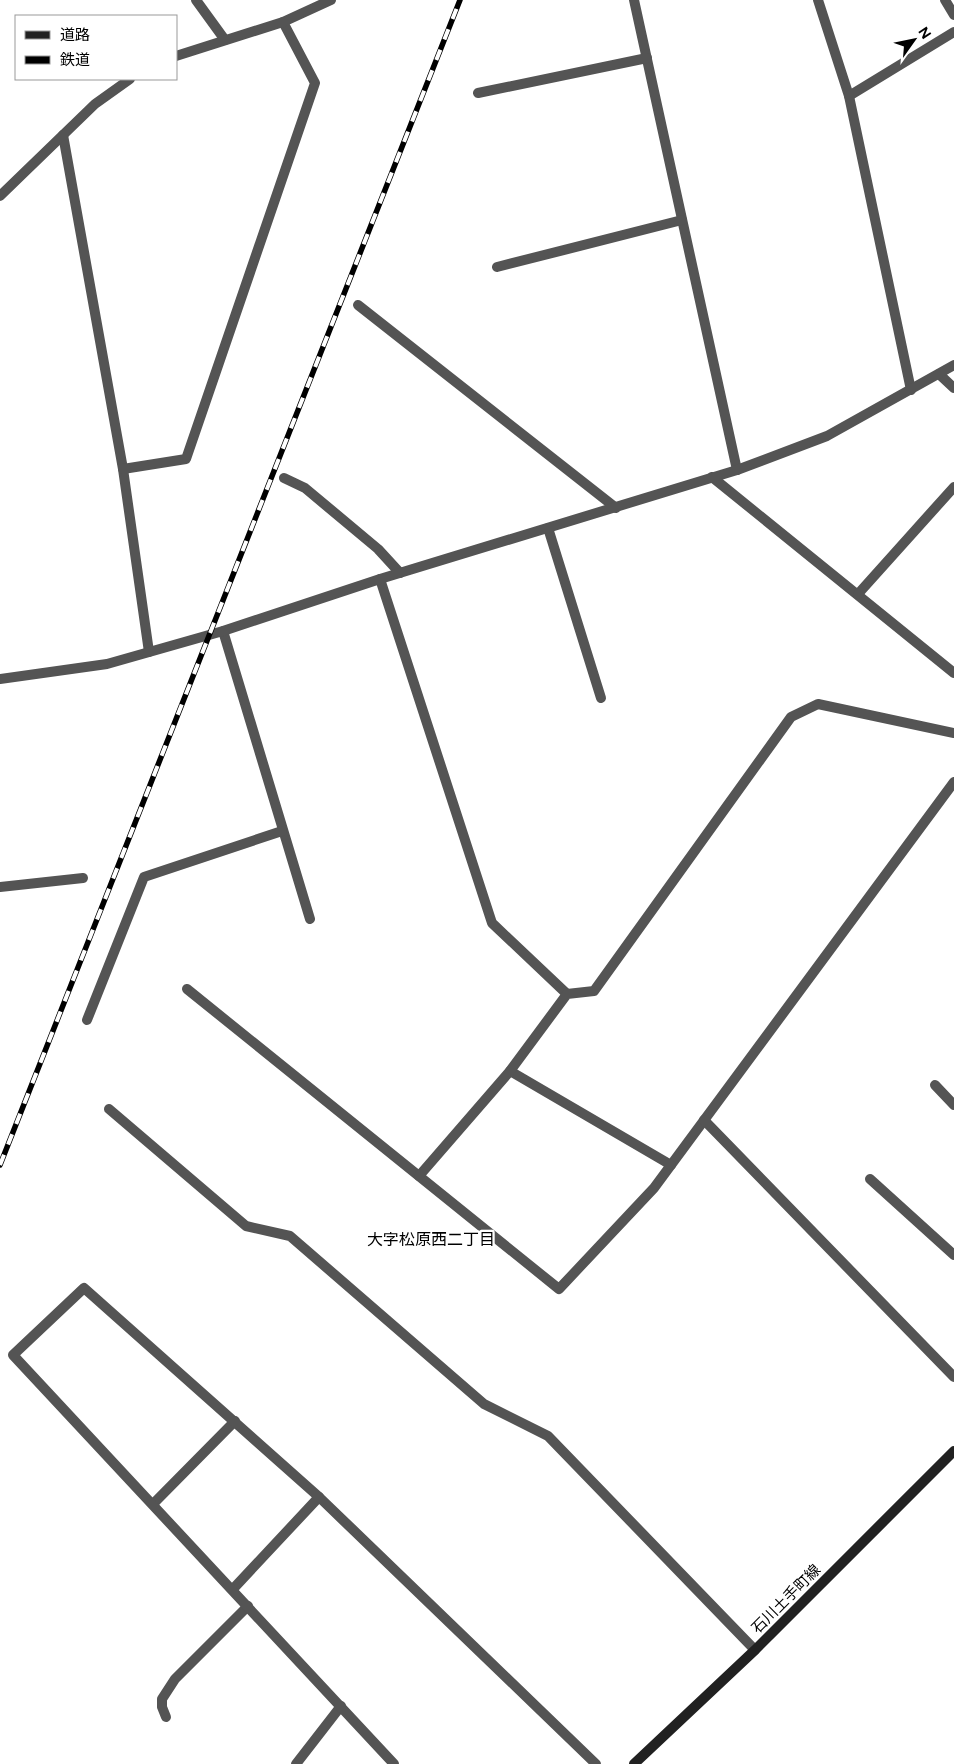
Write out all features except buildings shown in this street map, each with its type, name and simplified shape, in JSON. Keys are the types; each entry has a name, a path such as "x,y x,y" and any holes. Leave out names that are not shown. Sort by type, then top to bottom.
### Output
{"main road":[{"name":"石川土手町線","path":"634,1764 755,1650 954,1451"}],"street":[{"path":"196,0 225,40"},
{"path":"178,55 283,22 331,0"},
{"path":"634,0 737,470"},
{"path":"818,0 849,96 911,390"},
{"path":"945,0 954,15"},
{"path":"123,469 186,459 315,83 283,22"},
{"path":"849,96 954,32"},
{"path":"478,93 647,58"},
{"path":"0,196 95,104 129,80"},
{"path":"63,135 123,469 149,652"},
{"path":"497,267 682,220"},
{"path":"358,305 616,508"},
{"path":"0,679 107,664 223,631 380,579 737,470 827,436 954,365"},
{"path":"939,374 954,388"},
{"path":"712,477 954,673"},
{"path":"284,478 305,488 378,549 400,573"},
{"path":"858,594 954,486"},
{"path":"548,528 601,698"},
{"path":"380,579 492,922 567,994"},
{"path":"223,631 310,919"},
{"path":"419,1176 510,1071 567,994 594,991 791,717 818,704 954,733"},
{"path":"187,989 559,1289 654,1188 954,782"},
{"path":"87,1020 144,877 282,831"},
{"path":"0,887 83,878"},
{"path":"510,1071 671,1165"},
{"path":"935,1085 954,1105"},
{"path":"109,1109 246,1226 290,1236 484,1404 548,1436 755,1650"},
{"path":"704,1120 954,1377"},
{"path":"870,1179 954,1255"},
{"path":"394,1764 13,1355 84,1288 319,1497 596,1764"},
{"path":"153,1504 235,1421"},
{"path":"233,1589 319,1497"},
{"path":"166,1717 162,1707 162,1699 176,1679 248,1606"},
{"path":"296,1764 340,1706"}],"railway":[{"path":"0,1165 460,0"}],"district":[{"name":"大字松原西二丁目","path":"431,1239"}]}
